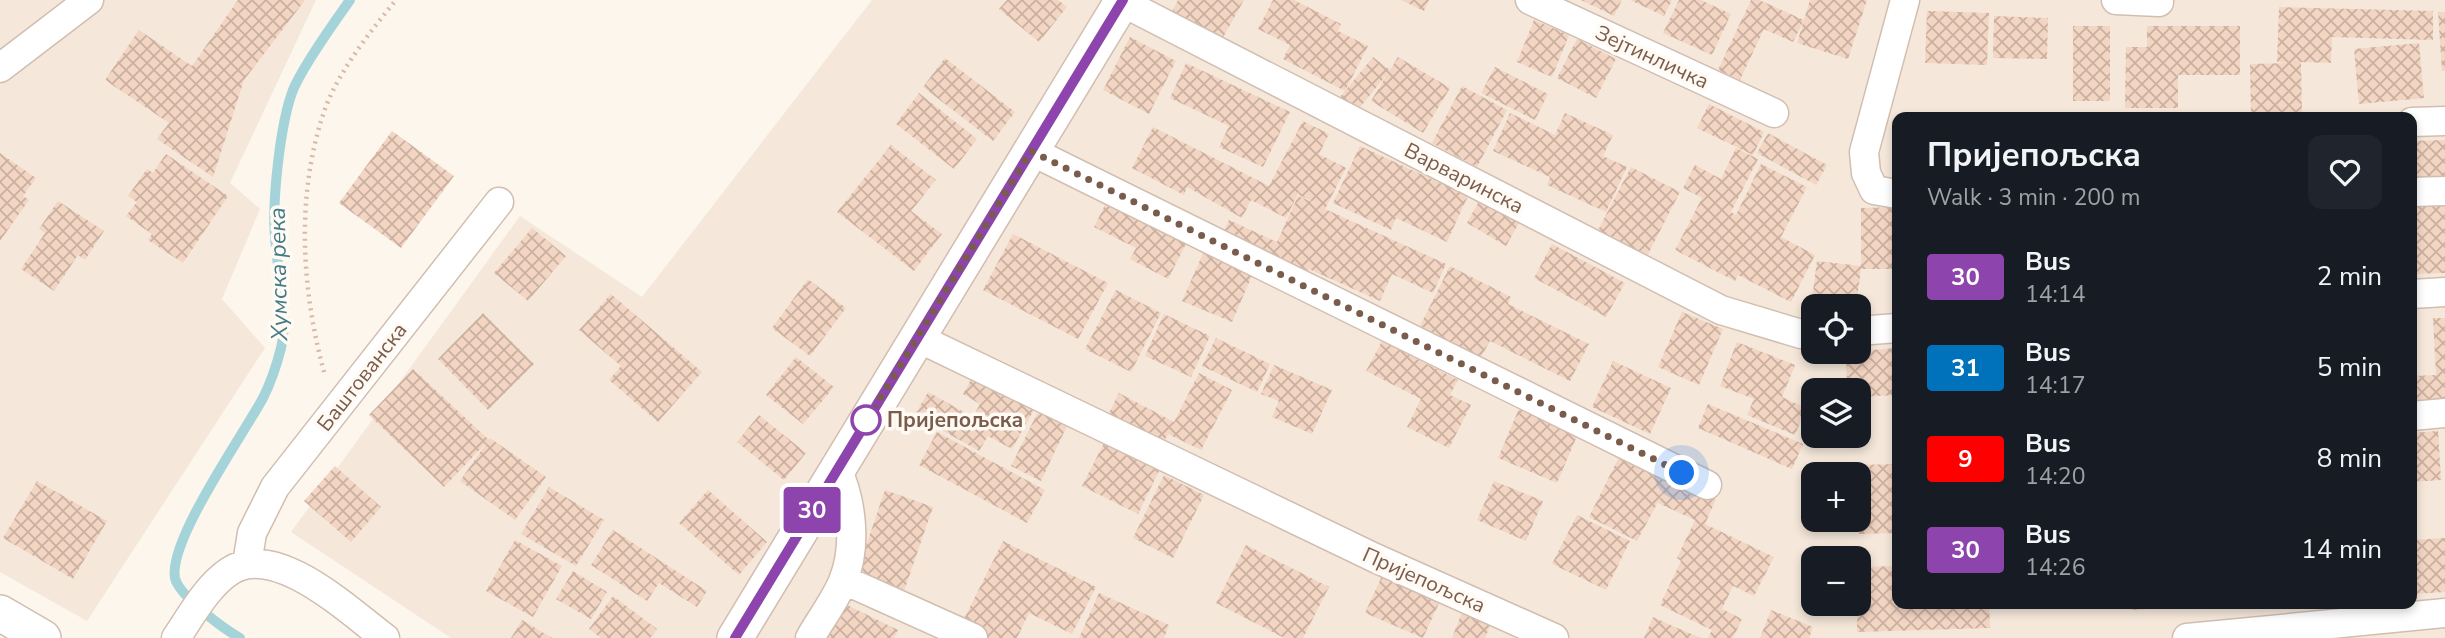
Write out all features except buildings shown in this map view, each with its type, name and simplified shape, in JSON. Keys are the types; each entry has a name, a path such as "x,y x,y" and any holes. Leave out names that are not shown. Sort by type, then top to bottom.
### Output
{"street":[{"path":"0,68 89,0"},
{"name":"Зејтинличка","path":"1530,0 1774,113"},
{"path":"1885,192 1866,173 1864,152 1905,0"},
{"path":"2116,0 2159,2"},
{"path":"735,638 1123,1"},
{"name":"Варваринска","path":"1123,1 1721,310 1801,334"},
{"path":"2417,122 2445,121"},
{"path":"1031,151 1707,485"},
{"path":"2417,192 2445,191"},
{"name":"Баштованска","path":"247,564 252,533 275,487 499,202"},
{"path":"2417,295 2445,292"},
{"path":"1871,330 1892,328"},
{"name":"Пријепољска","path":"916,337 1375,558 1554,638"},
{"path":"2417,416 2445,413"},
{"path":"810,638 844,580 851,508 837,468"},
{"path":"180,632 214,586 231,570 247,564 262,564 297,575 385,638"},
{"path":"844,580 972,638"},
{"path":"0,613 43,638"},
{"path":"2187,638 2445,613"}],"path":[{"path":"337,410 311,322 304,214 322,117 359,46 396,0"}],"shaded area":[{"path":"0,0 316,0 230,183 260,209 222,299 265,348 87,621 0,572"},
{"path":"872,0 2445,0 2445,638 451,638 291,532 520,216 642,297"}],"waterway":[{"name":"Хумска река","path":"240,638 213,620 185,594 175,578 176,561 194,515 263,398 277,361 284,321 275,237 275,204 284,122 297,81 350,0"}],"bus line":[{"name":"30","path":"735,638 1123,0"}],"place":[{"name":"Пријепољска","path":"866,420"}],"route":[{"path":"866,420 864,425 1031,151 1682,473"}]}
